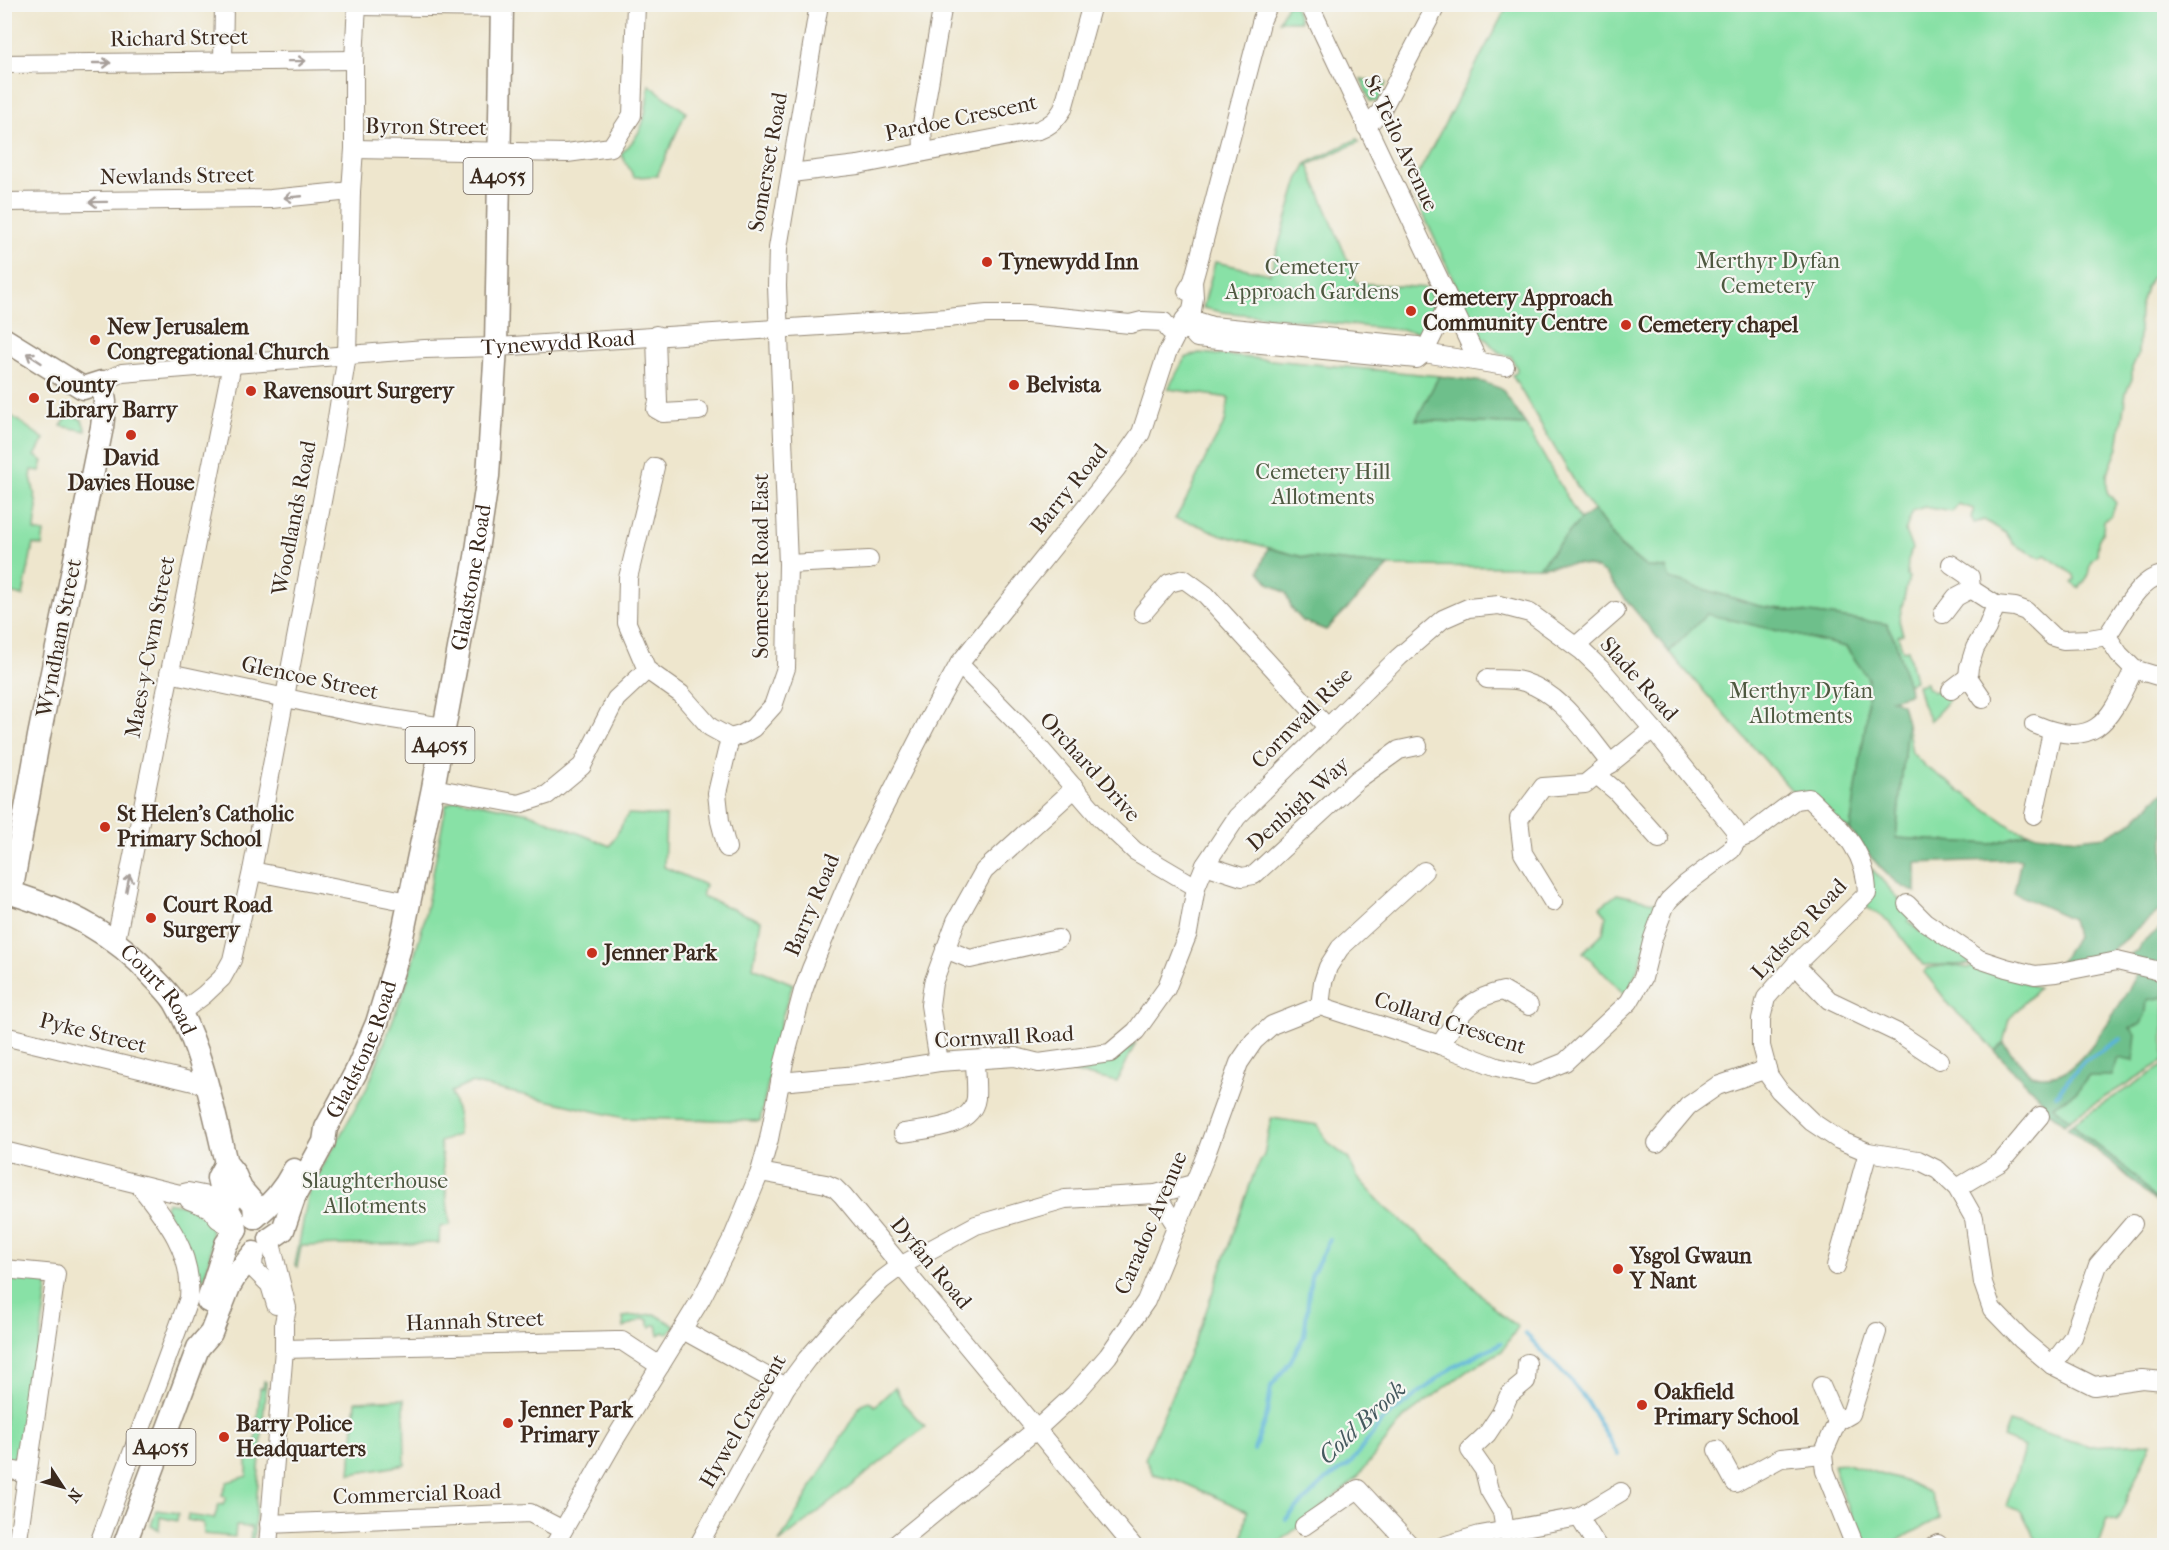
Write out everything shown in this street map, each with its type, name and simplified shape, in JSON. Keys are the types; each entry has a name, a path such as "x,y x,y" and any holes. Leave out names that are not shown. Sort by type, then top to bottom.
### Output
{"main road":[{"name":"Gladstone Road","path":"124,1545 198,1348 211,1333 232,1281 262,1246 283,1230 295,1195 324,1142 326,1128 356,1072 377,1023 393,971 433,788 476,556 488,476 496,347 502,6"},
{"name":"Tynewydd Road","path":"4,339 83,388 102,382"},
{"name":"Wyndham Street","path":"8,892 104,415 102,382"},
{"name":"Court Road","path":"8,892 67,914 116,940 164,988 180,1013 193,1044 226,1163 251,1207 269,1226 262,1246 243,1250 236,1240 235,1222 223,1200 218,1178 226,1163"},
{"name":"Gladstone Road","path":"251,1207 266,1208 282,1191 314,1138 326,1128"},
{"path":"236,1230 251,1207"},
{"name":"Gladstone Road","path":"198,1348 198,1329 220,1269 226,1244 236,1230"}],"street":[{"path":"223,62 224,4"},
{"name":"Byron Street","path":"354,149 567,153 611,147 632,115 636,4"},
{"name":"Somerset Road","path":"779,328 778,248 819,4"},
{"path":"922,153 922,124 943,4"},
{"name":"Pardoe Crescent","path":"791,173 858,165 1039,130 1049,126 1063,109 1092,4"},
{"name":"Barry Road","path":"559,1538 621,1429 717,1271 760,1172 803,991 844,888 933,711 959,664 1110,478 1137,441 1167,353 1192,311 1193,281 1262,19 1269,4"},
{"name":"St Teilo Avenue","path":"1309,4 1478,362"},
{"path":"1366,127 1381,111 1437,4"},
{"path":"357,5 502,6"},
{"name":"Woodlands Road","path":"180,1013 222,978 232,960 252,871 333,443 347,355 357,5"},
{"name":"Richard Street","path":"4,63 354,60"},
{"name":"Newlands Street","path":"4,202 271,199 351,191"},
{"path":"1424,353 1449,302"},
{"name":"Tynewydd Road","path":"102,382 122,373 347,355 1010,313 1130,324 1142,321 1164,322 1181,328"},
{"path":"1181,328 1200,322 1212,326 1418,346 1424,353 1505,366"},
{"name":"Somerset Road East","path":"730,738 753,728 773,706 786,668 788,564 779,328"},
{"path":"656,335 658,402 656,409 663,412 699,411"},
{"name":"Maes-y-Cwm Street","path":"116,940 232,364"},
{"path":"655,467 628,578 627,623 647,670 681,694 710,727 730,738 717,793 720,821 727,849"},
{"path":"788,564 868,560"},
{"path":"1951,564 1970,577 1971,589"},
{"path":"1971,589 1996,605 2026,611 2053,637 2063,640 2088,639 2107,636 2134,594 2147,581 2164,575"},
{"path":"1143,613 1169,583 1184,579 1206,595 1328,728"},
{"path":"1943,614 1956,597 1971,589"},
{"name":"Slade Road","path":"1468,608 1499,605 1530,613 1576,646 1603,671 1653,729 1735,830 1737,840"},
{"path":"1983,699 1968,677 1969,667 1975,648 1987,628 1996,605"},
{"name":"Cornwall Rise","path":"1196,887 1205,865 1237,817 1399,657 1443,619 1468,608"},
{"path":"1576,646 1616,611"},
{"path":"2107,636 2119,654 2134,669 2164,678"},
{"name":"Orchard Drive","path":"959,664 1015,721 1102,820 1135,851 1196,887"},
{"path":"2034,724 2052,732 2075,735 2097,728 2108,718 2134,669"},
{"path":"433,788 519,804 547,795 582,766 616,699 647,670"},
{"name":"Glencoe Street","path":"169,673 361,714 443,727"},
{"path":"1951,690 1968,677"},
{"path":"1487,679 1522,681 1546,691 1566,710 1616,791 1659,839"},
{"path":"1553,902 1523,853 1519,819 1543,787 1586,784 1653,729"},
{"path":"2034,815 2052,732"},
{"name":"Denbigh Way","path":"1205,865 1242,877 1254,875 1357,780 1399,750 1418,746"},
{"path":"939,1062 930,1005 933,983 956,921 984,871 1075,788"},
{"name":"Lydstep Road","path":"1795,800 1809,798 1855,845 1867,877 1867,894 1794,965 1766,998 1761,1020 1761,1046 1769,1076 1779,1090 1812,1122 1839,1140 1868,1152 1918,1160 1938,1170 1958,1188 1974,1218 1983,1283 1992,1309 2021,1339 2052,1365 2094,1386 2142,1379 2164,1381"},
{"name":"Collard Crescent","path":"1320,1005 1497,1067 1533,1075 1565,1062 1629,1002 1643,978 1653,938 1665,906 1670,900 1686,884 1731,850 1737,840 1749,835 1795,800"},
{"path":"252,871 409,902"},
{"path":"1320,1005 1326,975 1340,948 1424,871"},
{"name":"Cornwall Road","path":"780,1082 857,1075 939,1062 1015,1057 1039,1063 1110,1053 1136,1031 1166,989 1188,933 1196,887"},
{"path":"1907,904 1926,922 1979,959 2006,968 2036,975 2056,974 2117,961 2164,972"},
{"path":"945,950 970,959 1058,939"},
{"path":"1794,965 1829,1000 1900,1034 1939,1060"},
{"path":"1440,1046 1460,1013 1485,994 1503,991 1529,1006"},
{"name":"Caradoc Avenue","path":"894,1545 1037,1430 1075,1394 1108,1356 1146,1301 1205,1157 1239,1064 1254,1041 1272,1025 1320,1005"},
{"name":"Pyke Street","path":"4,1036 206,1085"},
{"path":"903,1133 945,1126 959,1121 973,1109 976,1098 975,1060"},
{"path":"1657,1143 1688,1106 1717,1086 1767,1069"},
{"path":"1958,1188 2001,1162 2040,1116"},
{"path":"4,1151 180,1194 188,1192 223,1200 241,1200 251,1207"},
{"path":"1836,1266 1868,1152"},
{"name":"Dyfan Road","path":"760,1172 826,1184 834,1188 902,1265 1133,1545"},
{"name":"Hywel Crescent","path":"698,1545 786,1387 838,1323 882,1280 902,1265 976,1225 1065,1199 1155,1194 1193,1184"},
{"path":"98,1545 189,1298 189,1274 179,1243 168,1223 139,1185"},
{"path":"180,1194 187,1200 209,1208 218,1219 236,1230"},
{"path":"1155,1194 1177,1227"},
{"path":"2052,1365 2073,1337 2098,1264 2133,1224"},
{"name":"Court Road","path":"262,1246 287,1308 267,1545"},
{"path":"4,1269 56,1274 18,1545"},
{"path":"682,1330 786,1387"},
{"path":"1856,1545 1825,1471 1823,1454 1837,1422 1851,1414 1877,1332"},
{"name":"Hannah Street","path":"284,1349 622,1341 660,1366"},
{"path":"1505,1531 1502,1512 1490,1490 1484,1470 1470,1450 1487,1434 1502,1412 1509,1395 1526,1381 1527,1363"},
{"path":"1821,1386 1837,1422"},
{"path":"1718,1450 1735,1483 1781,1458 1823,1454"},
{"path":"4,1469 27,1473"},
{"path":"1304,1526 1358,1489 1411,1545"},
{"path":"1443,1545 1580,1517 1621,1492"},
{"name":"Commercial Road","path":"269,1524 530,1513 559,1538"},
{"path":"1580,1517 1597,1545"}],"green space":[{"path":"1287,5 1294,5 1300,21 1279,21"},
{"name":"Merthyr Dyfan Cemetery","path":"1508,5 2164,5 2164,272 2157,268 2146,287 2140,308 2138,354 2132,368 2132,379 2126,392 2118,448 2107,475 2107,492 2116,503 2111,516 2104,520 2097,555 2091,561 2087,579 2079,588 2072,583 2075,580 2074,575 2045,555 2041,558 2013,544 2006,533 1984,520 1974,523 1971,517 1974,509 1958,504 1952,512 1924,507 1913,511 1905,531 1912,549 1908,561 1907,576 1909,577 1899,620 1903,634 1898,636 1903,651 1908,650 1915,681 1907,684 1896,643 1887,624 1759,606 1670,579 1666,568 1646,567 1620,545 1583,496 1512,375 1517,369 1511,356 1500,353 1478,334 1411,187"},
{"path":"1361,79 1386,83 1378,102 1370,101"},
{"path":"649,85 686,112 657,176 634,177 621,154 635,138 643,123"},
{"name":"Cemetery Approach Gardens","path":"1357,139 1359,142 1308,165 1357,283 1428,288 1434,306 1423,330 1420,332 1222,312 1203,308 1215,262 1270,274 1298,180 1307,163"},
{"name":"Cemetery Hill Allotments","path":"1199,353 1439,376 1416,420 1526,425 1580,520 1539,567 1389,566 1303,557 1222,535 1193,523 1175,519 1225,422 1229,398 1168,389 1185,358"},
{"path":"1439,376 1483,382 1502,389 1526,425 1416,420"},
{"path":"6,412 44,439 35,456 43,461 40,471 32,470 31,477 37,506 35,531 44,533 42,546 33,544 23,596 5,592"},
{"path":"70,413 82,420 86,431 61,426"},
{"path":"1594,510 1620,546 1646,567 1666,568 1670,579 1759,606 1887,624 1896,643 1910,694 1891,699 1902,704 1907,723 1896,838 1991,844 2028,833 2078,839 2106,836 2134,821 2153,800 2164,792 2164,907 2108,953 2058,966 2076,937 2072,919 2014,893 2021,859 1916,863 1916,892 1897,883 1871,857 1850,830 1867,715 1868,678 1846,647 1707,614 1669,652 1605,574 1598,569 1574,564 1539,567 1580,520"},
{"path":"1268,548 1303,557 1389,566 1326,630 1303,621 1292,609 1286,593 1269,583 1259,571"},
{"name":"Merthyr Dyfan Allotments","path":"1707,613 1846,647 1868,677 1867,715 1850,830 1794,793 1669,652"},
{"path":"1926,683 1933,692 1948,686 1951,695 1930,721 1917,685"},
{"path":"1907,723 1912,753 1925,766 2013,828 2028,833 1991,844 1896,838"},
{"name":"Jenner Park","path":"457,799 529,813 610,846 628,814 666,816 664,867 705,885 702,896 761,921 753,967 793,984 782,1017 760,1121 624,1118 471,1083 451,1092 458,1116 458,1135 440,1142 450,1225 440,1227 439,1243 301,1246 297,1267 295,1265 309,1191 368,1086 406,985 423,925 446,805"},
{"path":"1872,869 1907,908 1911,915 1908,921 1919,931 1926,928 1972,963 1923,965 1890,922 1865,906"},
{"path":"1617,894 1662,904 1627,997 1583,952 1603,933 1606,916 1600,907"},
{"path":"2164,925 2164,968 2129,960 2131,954 2139,950 2140,945"},
{"path":"1949,965 1967,968 1974,966 1977,969 1997,972 2038,988 2009,1019 2003,1043 1995,1051 1952,1008 1924,972 1928,968"},
{"path":"2140,969 2164,975 2164,997 2147,1000 2146,1012 2141,1024 2130,1028 2136,1034 2133,1061 2118,1058 2112,1076 2089,1076 2077,1091 2053,1106 2069,1119 2064,1124 2042,1106 2043,1101 1995,1051 2003,1043 2031,1075 2049,1076 2067,1070 2077,1062 2097,1038"},
{"path":"2164,997 2164,1061 2069,1119 2053,1106 2077,1091 2089,1076 2118,1058 2130,1028 2146,1012 2146,1000"},
{"path":"1136,1042 1117,1082 1072,1072 1121,1054"},
{"path":"2164,1065 2164,1150 2161,1152 2161,1171 2164,1179 2164,1207 2134,1175 2071,1124"},
{"path":"1271,1118 1318,1125 1328,1143 1348,1158 1358,1178 1383,1205 1443,1256 1500,1314 1518,1327 1502,1351 1470,1369 1404,1418 1355,1480 1276,1545 1239,1545 1242,1541 1247,1511 1177,1480 1153,1474 1145,1459 1203,1320 1254,1173 1264,1155"},
{"path":"2071,1124 2134,1175 2164,1210 2114,1164 2067,1127"},
{"path":"167,1202 195,1209 209,1222 212,1241 204,1279 192,1274 165,1207"},
{"path":"4,1275 43,1278 48,1282 24,1462 5,1465"},
{"path":"655,1314 675,1326 668,1334 664,1332 659,1335 657,1325 651,1327 649,1321 644,1318 624,1328 623,1317"},
{"path":"264,1381 266,1382 253,1545 250,1545 251,1527 236,1526 235,1537 204,1534 203,1523 187,1520 188,1515 214,1519 219,1504 223,1505 226,1497 222,1495 227,1482 247,1476 247,1459 255,1449 260,1388 263,1388"},
{"path":"895,1387 904,1404 925,1427 779,1543 861,1404 869,1401 875,1406"},
{"path":"404,1399 405,1465 350,1474 356,1401"},
{"path":"2009,1422 2089,1446 2151,1443 2117,1522 2107,1519 2098,1545 2039,1545 2021,1511 2006,1506 2025,1447 2003,1438"},
{"path":"1847,1464 1910,1483 1930,1493 1940,1518 1889,1545 1868,1545 1844,1499 1833,1465"},
{"path":"156,1510 178,1513 177,1521 160,1517 159,1530 151,1526"}],"waterway":[{"name":"Cold Brook","path":"2056,1095 2084,1061 2121,1039"},
{"path":"1254,1450 1267,1414 1271,1387 1291,1360 1304,1336 1311,1276 1330,1239"},
{"name":"Cold Brook","path":"1525,1333 1586,1400 1618,1455"},
{"name":"Cold Brook","path":"1286,1519 1326,1480 1350,1464 1382,1421 1453,1367 1501,1343"}],"place":[{"name":"Tynewydd Inn","path":"987,262"},
{"name":"Cemetery Approach Community Centre","path":"1411,311"},
{"name":"Cemetery chapel","path":"1626,325"},
{"name":"New Jerusalem Congregational Church","path":"95,340"},
{"name":"Belvista","path":"1014,385"},
{"name":"Ravensourt Surgery","path":"251,391"},
{"name":"County Library Barry","path":"34,398"},
{"name":"David Davies House","path":"131,435"},
{"name":"St Helen's Catholic Primary School","path":"105,827"},
{"name":"Court Road Surgery","path":"151,918"},
{"name":"Jenner Park","path":"592,953"},
{"name":"Ysgol Gwaun Y Nant","path":"1618,1269"},
{"name":"Oakfield Primary School","path":"1642,1405"},
{"name":"Jenner Park Primary","path":"508,1423"},
{"name":"Barry Police Headquarters","path":"224,1437"}],"park label":[{"name":"Slaughterhouse Allotments","path":"375,1194"}]}
